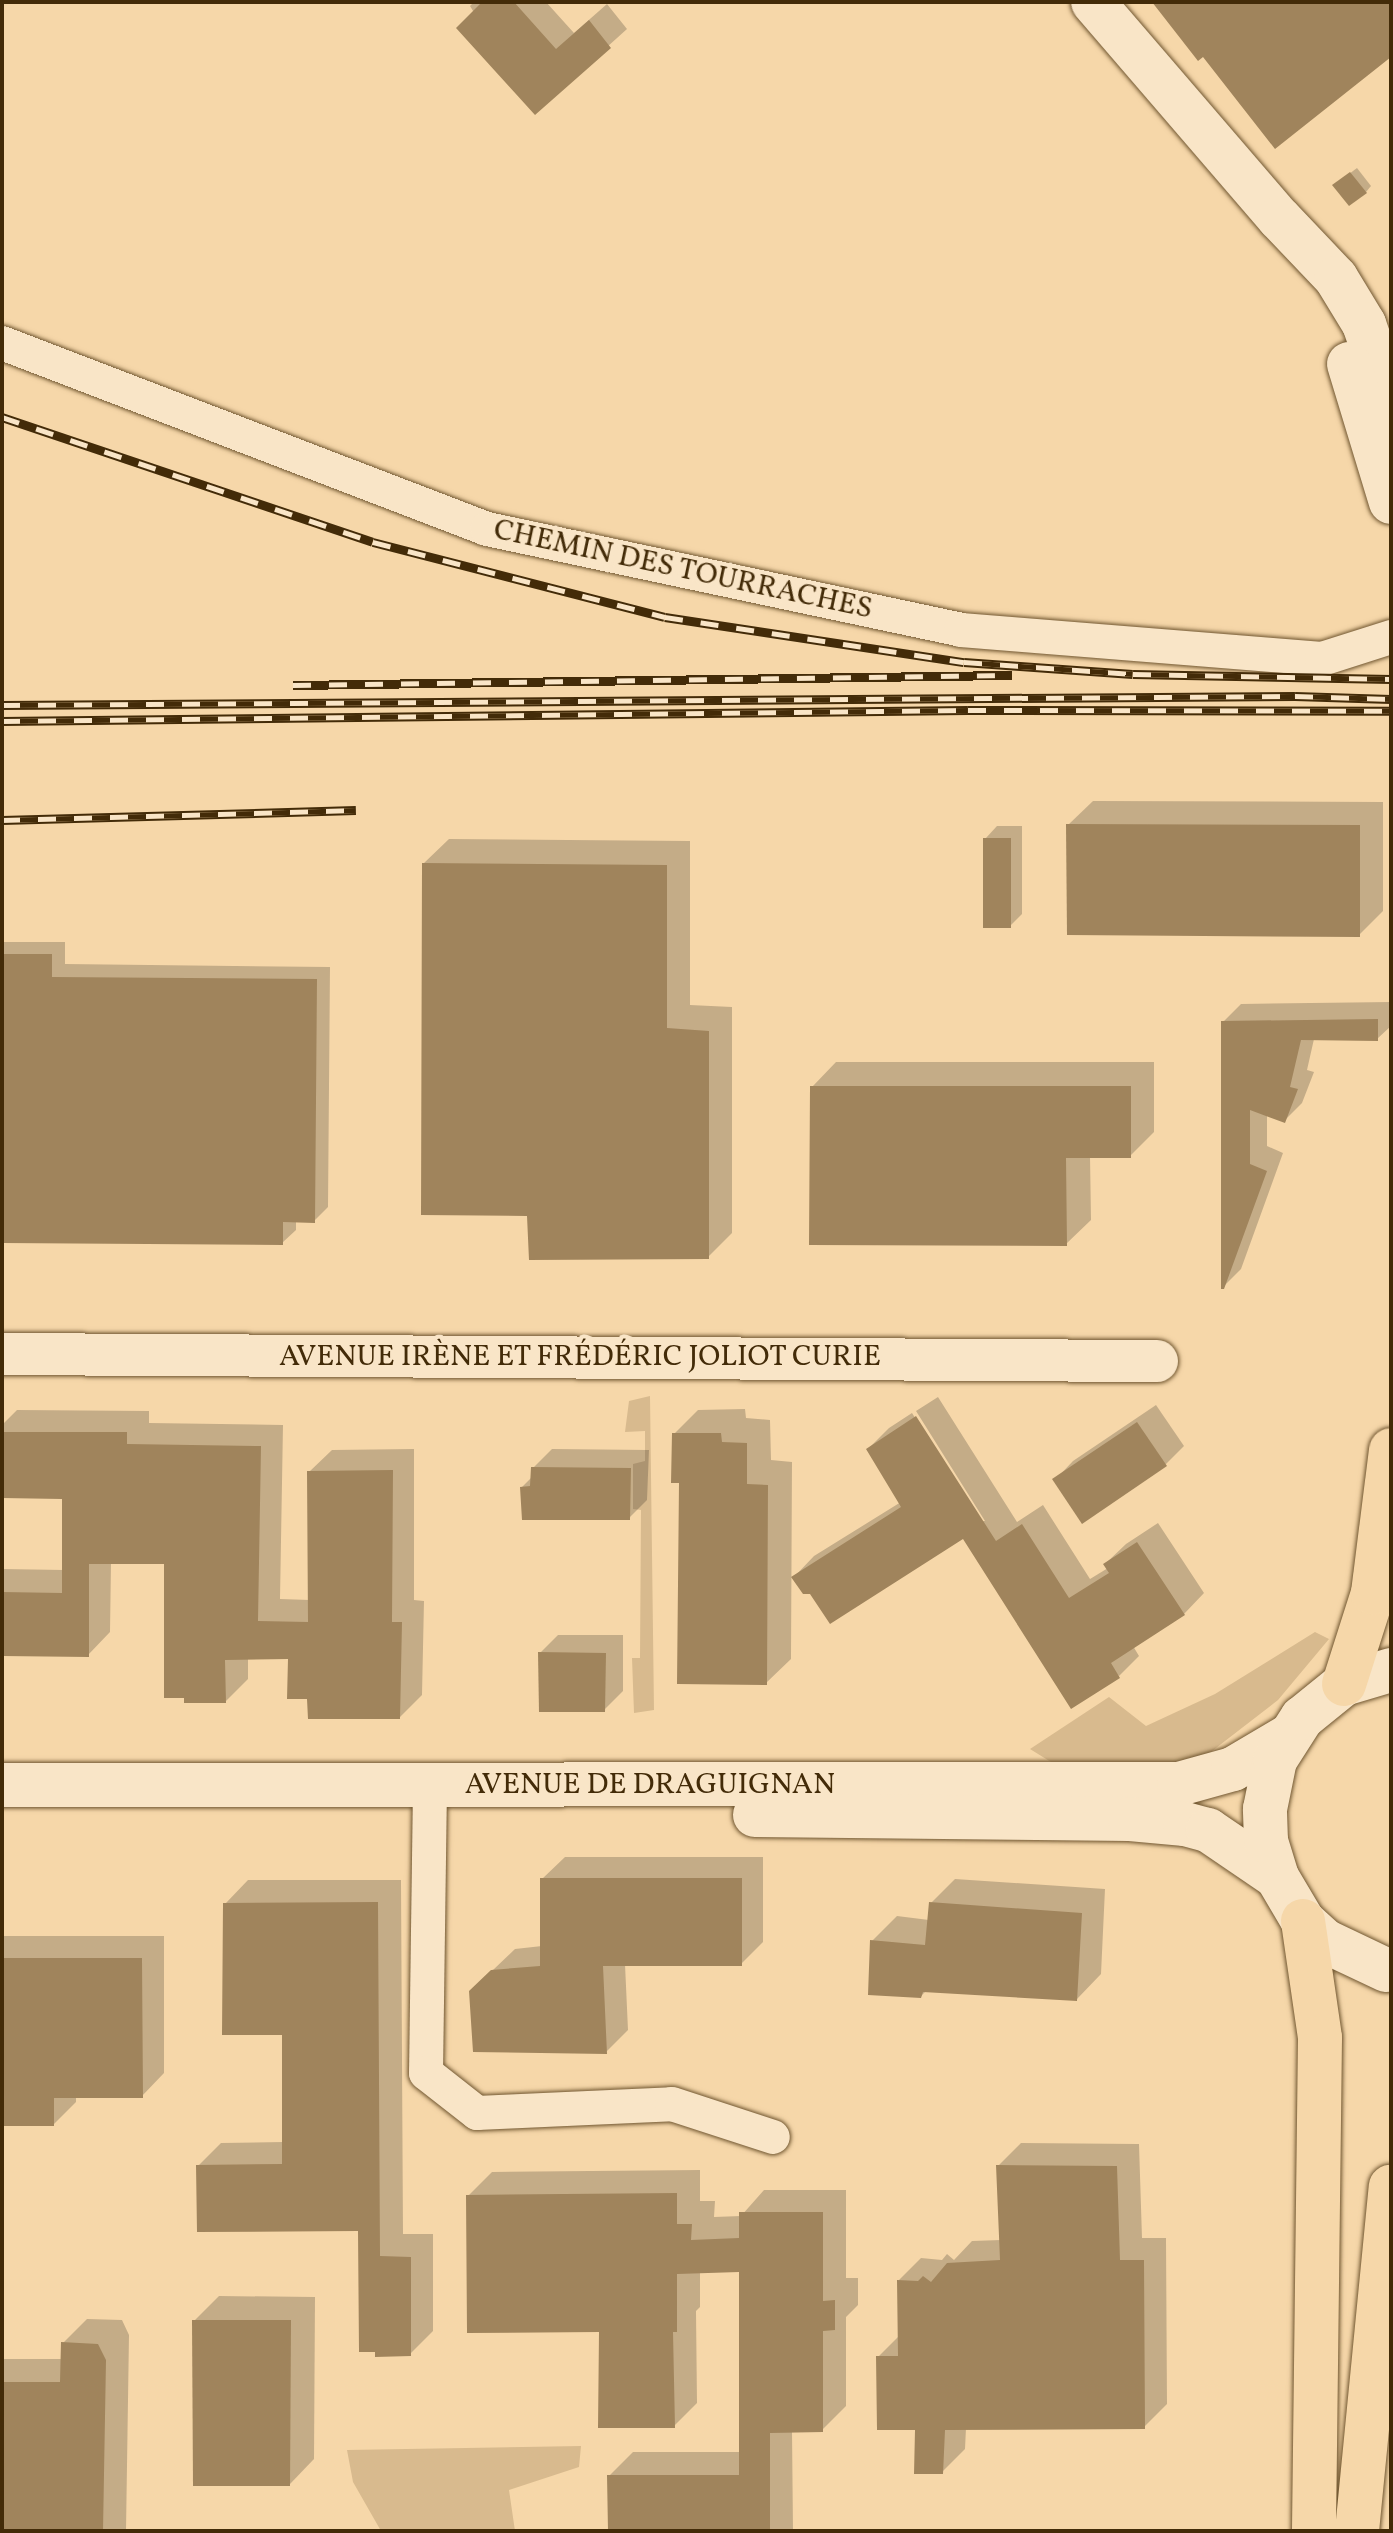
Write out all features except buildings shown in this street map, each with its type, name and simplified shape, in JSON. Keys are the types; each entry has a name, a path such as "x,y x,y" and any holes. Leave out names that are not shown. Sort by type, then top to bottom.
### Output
{"highway":[{"path":"1344,1684 1373,1593 1391,1450"},
{"path":"1303,1921 1320,2038 1314,2531"},
{"path":"1357,2531 1391,2187"}],"main road":[{"path":"1093,2 1279,218 1336,278 1357,313 1391,402"},
{"path":"1279,218 1340,333 1391,502"},
{"path":"1386,1970 1325,1941 1303,1921 1277,1877 1266,1841 1265,1809 1275,1760 1287,1737 1313,1708 1344,1684 1391,1670"},
{"name":"AVENUE DE DRAGUIGNAN","path":"2,1813 430,1800 1179,1784 1233,1769 1287,1737"},
{"name":"AVENUE DE DRAGUIGNAN","path":"2,1785 1130,1819 1208,1830 1277,1877"}],"street":[{"name":"CHEMIN DES TOURRACHES","path":"2,343 487,529 961,630 1322,659 1391,637"},
{"name":"AVENUE IRÈNE ET FRÉDÉRIC JOLIOT CURIE","path":"2,1354 1157,1361"},
{"path":"430,1800 426,2073 477,2113 672,2104 773,2137"}],"shaded area":[{"path":"650,1396 654,1710 634,1713 632,1658 640,1658 641,1510 633,1509 633,1464 645,1461 645,1431 625,1432 629,1401"},
{"path":"1315,1632 1329,1639 1278,1700 1203,1758 1179,1769 1059,1767 1030,1749 1109,1697 1146,1726 1215,1694"},
{"path":"581,2446 579,2467 509,2490 515,2531 381,2531 353,2482 347,2450"}],"railway":[{"path":"2,417 373,542 665,617 964,662 1133,674 1391,679"},
{"path":"293,685 1012,675"},
{"path":"2,705 1295,696 1391,699"},
{"path":"2,721 968,710 1391,711"},
{"path":"2,820 356,810"}]}
